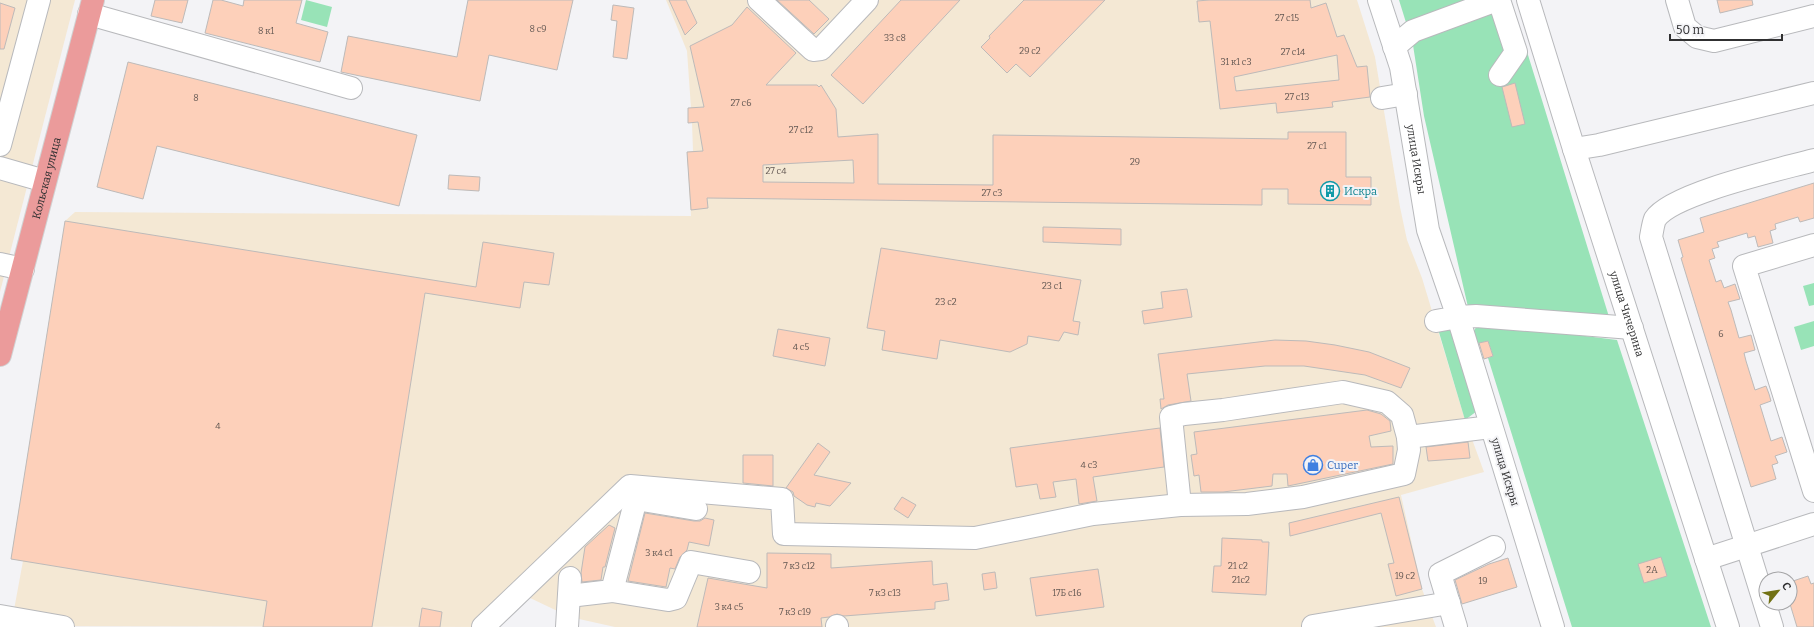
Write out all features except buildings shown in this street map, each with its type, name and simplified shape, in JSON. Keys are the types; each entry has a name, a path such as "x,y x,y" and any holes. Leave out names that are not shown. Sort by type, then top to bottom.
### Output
{"main road":[{"name":"Кольская улица","path":"0,355 91,7"}],"street":[{"path":"0,145 39,0"},
{"path":"759,0 813,50 821,49 867,0"},
{"name":"улица Искры","path":"1379,0 1401,67 1428,230 1458,317 1553,627"},
{"path":"1394,47 1412,31 1498,0 1516,52 1500,75"},
{"name":"улица Чичерина","path":"1528,0 1574,149 1728,627"},
{"path":"1677,0 1685,27 1696,37 1714,41 1814,16"},
{"path":"91,7 351,88"},
{"path":"1574,149 1599,146 1814,93"},
{"path":"1382,98 1406,94"},
{"path":"1772,627 1650,237 1656,219 1671,205 1693,195 1814,160"},
{"path":"0,168 45,181"},
{"path":"1814,245 1744,266 1814,491"},
{"path":"0,264 23,269"},
{"path":"1436,321 1458,317 1476,316 1632,328"},
{"path":"483,627 630,486 782,499 784,534 975,538 1093,514 1180,505 1247,504 1303,497 1404,474 1409,450 1408,437 1402,416 1387,402 1343,392 1254,406 1184,414 1172,417 1180,505"},
{"path":"1408,437 1491,427"},
{"path":"612,591 636,499 696,509"},
{"path":"1706,559 1814,524"},
{"path":"1456,627 1440,574 1494,547"},
{"path":"567,627 569,587 612,591 668,600 676,598 691,562 749,572"},
{"path":"1313,626 1449,603"},
{"path":"0,616 63,627"}],"shaded area":[{"path":"0,0 75,0 0,292"},
{"path":"666,0 1357,0 1375,57 1400,207 1407,240 1422,278 1465,420 1484,472 1401,495 1422,589 1436,627 615,627 570,617 528,597 499,627 11,626 23,561 11,559 65,221 75,212 691,216 687,152 693,151 692,123 703,122 702,107 691,108 687,51"}],"green space":[{"path":"306,0 332,7 327,27 301,20"},
{"path":"1399,0 1511,0 1610,320 1468,307 1424,116 1413,45"},
{"path":"1814,283 1814,305 1809,306 1803,286"},
{"path":"1814,321 1814,346 1801,350 1794,327"},
{"path":"1483,323 1617,340 1711,627 1572,627 1488,358 1493,356 1488,341 1477,344 1473,332 1477,326"},
{"path":"1438,329 1452,330 1477,411 1465,420"}],"place":[{"name":"Искра","path":"1330,191"},
{"name":"Cuper","path":"1313,465"}]}
